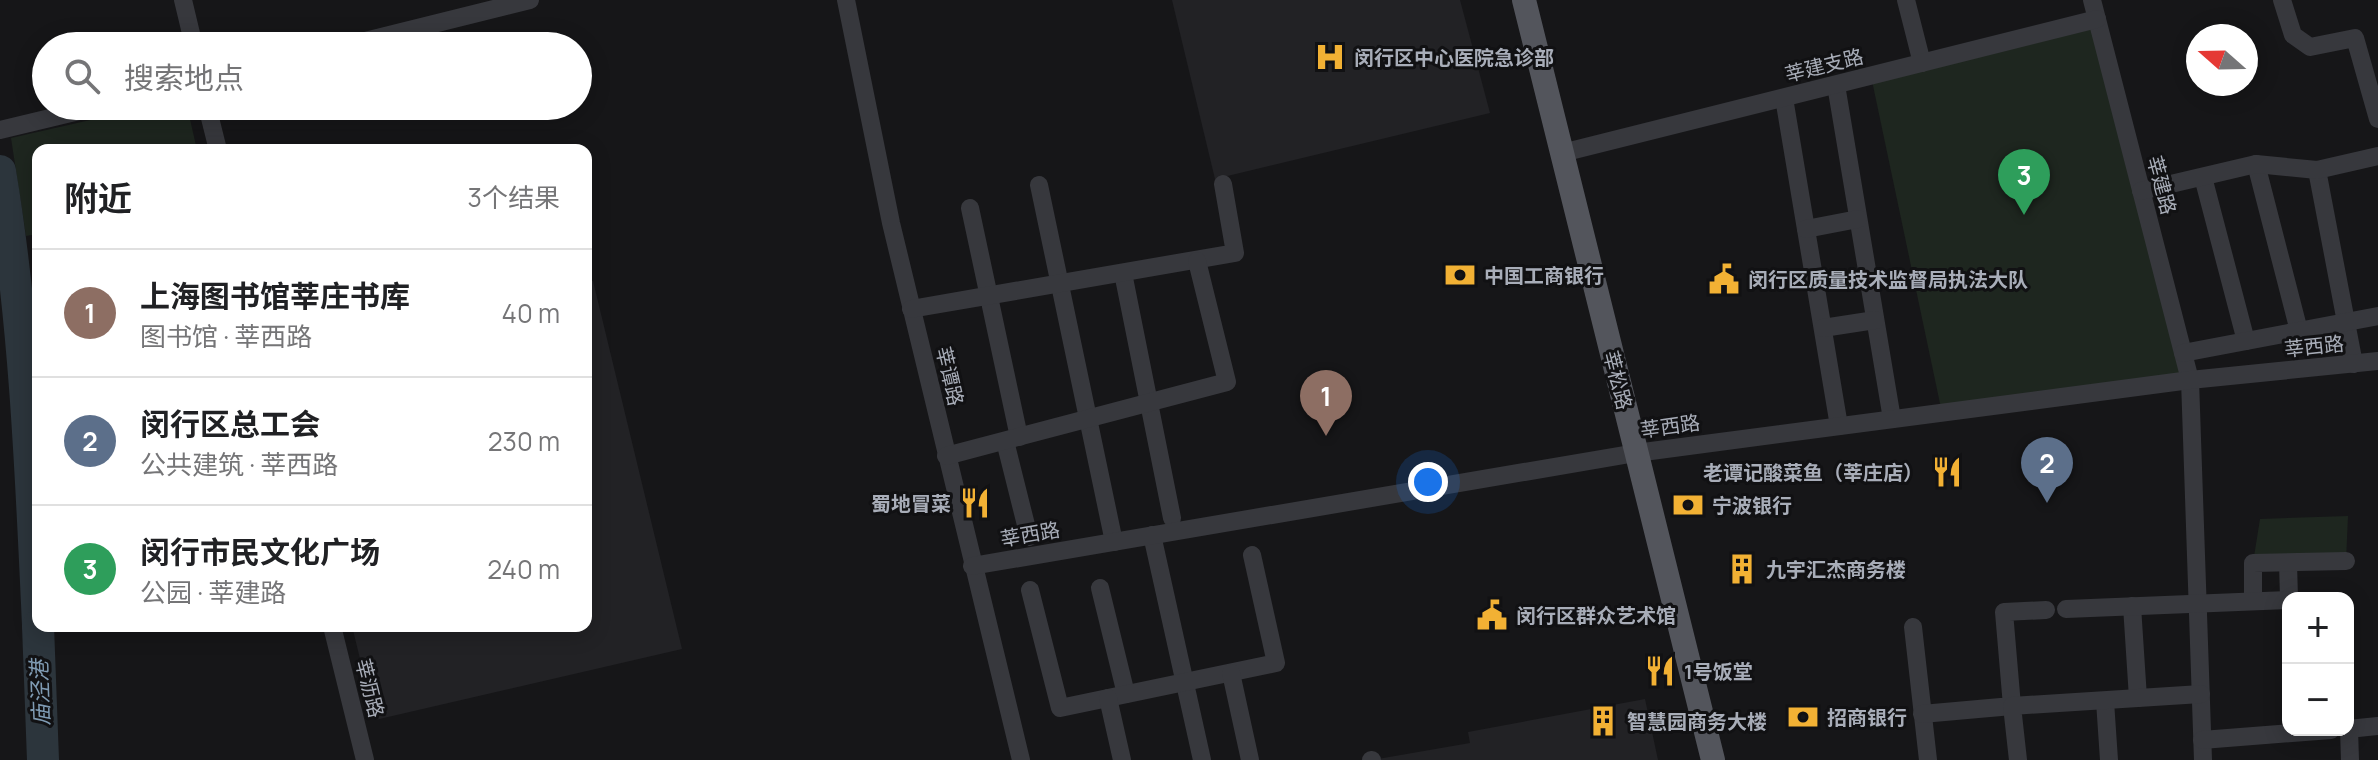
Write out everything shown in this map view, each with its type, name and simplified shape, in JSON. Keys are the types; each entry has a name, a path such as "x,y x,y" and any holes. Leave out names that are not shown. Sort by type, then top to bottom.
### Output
{"main road":[{"name":"莘松路","path":"1524,0 1713,760"}],"street":[{"path":"183,0 191,32"},
{"path":"401,32 530,0"},
{"name":"莘谭路","path":"846,0 891,223 1021,760"},
{"path":"1906,0 1922,63"},
{"name":"莘建路","path":"2092,0 2190,380 2203,760"},
{"path":"2282,0 2293,35 2310,47 2355,38 2378,119"},
{"name":"莘建支路","path":"1562,153 2097,19"},
{"path":"1836,85 1892,419"},
{"path":"1784,98 1839,426"},
{"path":"0,130 41,120"},
{"path":"210,120 216,144"},
{"path":"2141,191 2256,164 2317,170 2378,156"},
{"path":"2256,164 2299,331"},
{"path":"2317,170 2354,364"},
{"path":"2203,177 2246,341"},
{"path":"911,309 1235,253 1223,184"},
{"path":"1039,185 1114,542"},
{"path":"970,208 989,296 1029,537"},
{"path":"1806,229 1858,219"},
{"path":"946,456 1227,382 1197,261"},
{"path":"1123,273 1172,518"},
{"path":"2183,353 2378,316"},
{"path":"1823,328 1875,320"},
{"name":"莘西路","path":"972,566 1636,453 2190,380 2378,361"},
{"path":"1152,535 1202,760"},
{"path":"1030,590 1060,708 1276,663 1252,555"},
{"path":"2253,601 2253,563 2346,561"},
{"path":"2288,563 2288,592"},
{"path":"1100,588 1117,696 1122,760"},
{"path":"2066,609 2282,599"},
{"path":"2132,606 2138,698"},
{"path":"2018,760 2004,612 2046,610"},
{"path":"1913,627 1928,760"},
{"name":"莘沥路","path":"333,632 365,760"},
{"path":"1231,673 1250,760"},
{"path":"1922,714 2201,694"},
{"path":"2105,701 2109,760"},
{"path":"2354,728 2378,726"},
{"path":"2202,740 2282,732"},
{"path":"2348,736 2350,760"}],"shaded area":[{"name":"闵行区中心医院急诊部","path":"1172,0 1460,0 1490,113 1215,179"},
{"path":"2097,19 2190,380 1942,413 1871,76"},
{"path":"90,120 190,120 196,144 32,144 32,235 26,236 11,138"},
{"path":"592,281 682,649 375,720 353,632 592,632"},
{"path":"2348,516 2346,561 2253,563 2260,519"},
{"name":"智慧园商务大楼","path":"1645,699 1658,760 1372,760 1470,743 1468,732"}],"waterway":[{"name":"庙泾港","path":"0,171 16,284 32,511"},
{"name":"庙泾港","path":"38,632 43,760"}],"place":[{"name":"闵行区中心医院急诊部","path":"1330,57"},
{"name":"闵行市民文化广场","path":"2024,215"},
{"name":"中国工商银行","path":"1460,275"},
{"name":"闵行区质量技术监督局执法大队","path":"1724,279"},
{"name":"上海图书馆莘庄书库","path":"1326,436"},
{"name":"老谭记酸菜鱼（莘庄店）","path":"1947,472"},
{"name":"蜀地冒菜","path":"975,503"},
{"name":"闵行区总工会","path":"2047,503"},
{"name":"宁波银行","path":"1688,505"},
{"name":"九宇汇杰商务楼","path":"1742,569"},
{"name":"闵行区群众艺术馆","path":"1492,615"},
{"name":"1号饭堂","path":"1660,671"},
{"name":"招商银行","path":"1803,717"},
{"name":"智慧园商务大楼","path":"1603,721"}]}
